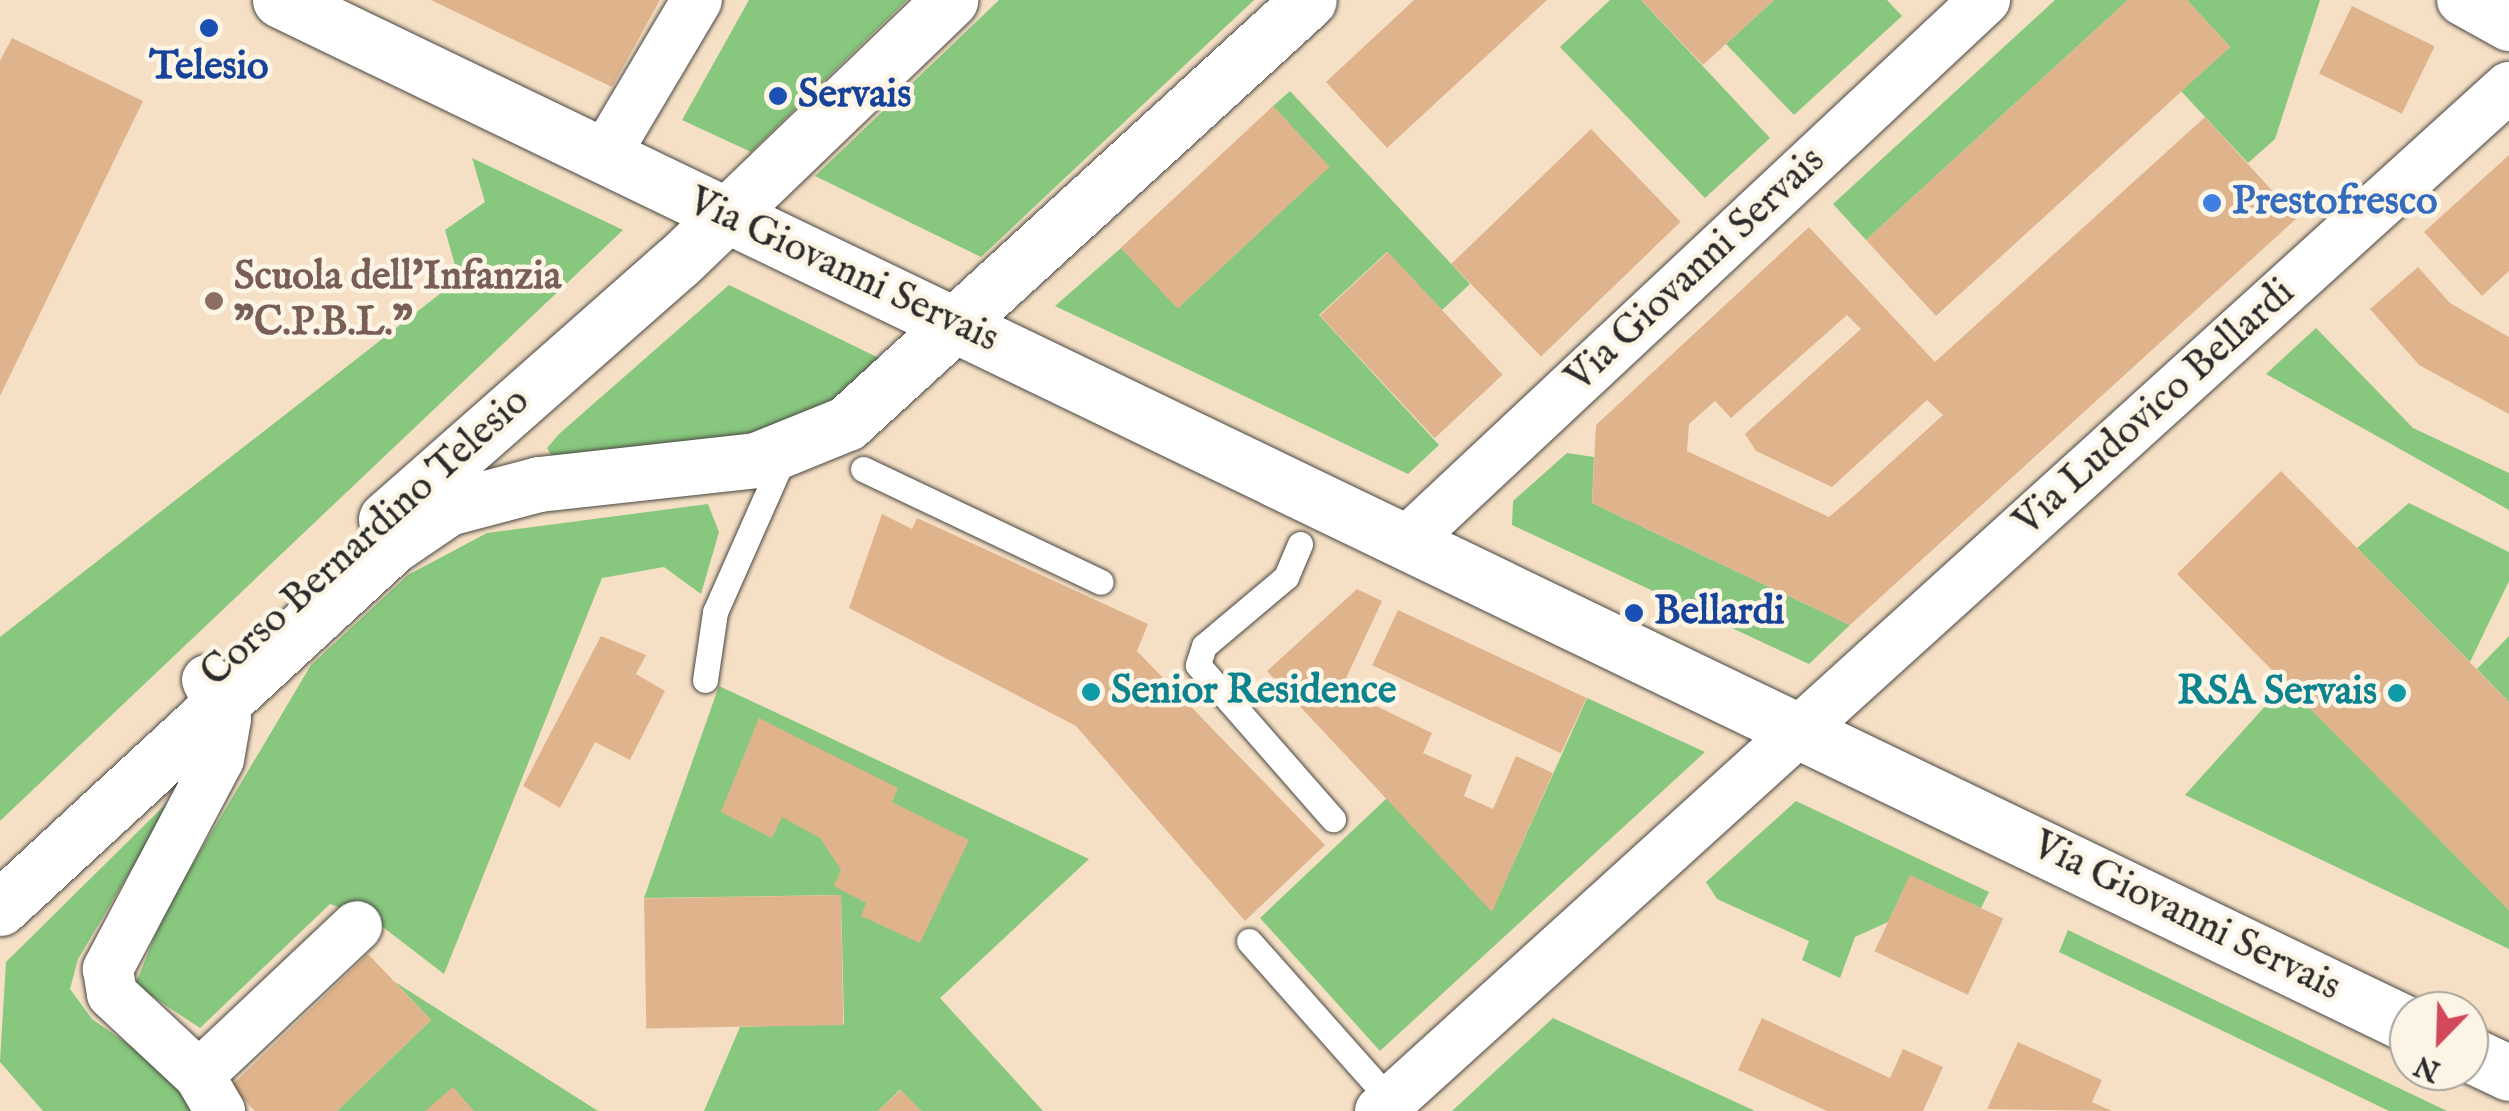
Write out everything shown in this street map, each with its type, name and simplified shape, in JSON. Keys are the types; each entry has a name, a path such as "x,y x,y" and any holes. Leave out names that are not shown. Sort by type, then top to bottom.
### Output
{"street":[{"name":"Via Giovanni Servais","path":"280,0 2389,1015"},
{"path":"605,156 696,0"},
{"name":"Corso Bernardino Telesio","path":"0,908 215,690 728,216 950,0"},
{"name":"Corso Bernardino Telesio","path":"0,872 392,546 448,508 538,484 786,454 847,422 958,328 1309,0"},
{"name":"Via Giovanni Servais","path":"1407,540 1986,0"},
{"path":"2462,0 2509,26"},
{"name":"Via Ludovico Bellardi","path":"1802,730 2509,86"},
{"path":"215,690 219,759 108,969 112,994 210,1093 357,926"},
{"path":"1386,1106 1802,730"}],"lane":[{"path":"705,680 728,576 786,454"},
{"path":"862,470 1101,582"},
{"path":"1300,544 1286,577 1204,646 1198,665 1333,819"},
{"path":"1249,941 1386,1106"}],"green space":[{"path":"749,0 907,0 751,152 682,120"},
{"path":"999,0 1254,0 981,257 815,176"},
{"path":"1610,0 1641,0 1770,138 1705,198 1560,47"},
{"path":"1774,0 1887,0 1902,16 1794,115 1726,44"},
{"path":"2055,0 2128,0 1866,240 1833,204"},
{"path":"2187,0 2320,0 2275,139 2248,163 2181,91 2230,47"},
{"path":"1290,91 1470,284 1442,310 1387,252 1319,315 1439,445 1408,474 1055,306 1121,248 1178,308 1329,167 1273,106"},
{"path":"472,158 623,230 0,821 0,637 459,279 445,230 485,202"},
{"path":"729,285 883,360 800,428 553,458 547,448 559,434"},
{"path":"2316,328 2413,428 2509,473 2509,510 2266,374"},
{"path":"1567,453 1594,457 1592,503 1850,625 1809,664 1512,525 1513,501"},
{"path":"2409,503 2509,552 2509,581 2470,662 2357,548"},
{"path":"708,504 719,532 701,594 664,567 602,578 444,974 375,921 330,904 200,1028 135,985 166,909 311,665 408,575 487,533"},
{"path":"2509,636 2509,702 2477,669"},
{"path":"2286,683 2509,910 2509,949 2185,795"},
{"path":"719,686 1089,859 940,998 1043,1111 921,1111 900,1090 878,1111 704,1111 740,1027 844,1024 841,895 644,898"},
{"path":"1587,698 1705,752 1380,1051 1260,918 1387,798 1492,911"},
{"path":"176,794 78,959 70,989 92,1019 165,1070 198,1111 43,1111 0,1062 6,962"},
{"path":"1796,801 1989,892 1981,908 1910,876 1888,922 1855,937 1840,978 1802,960 1809,941 1717,899 1706,882"},
{"path":"2068,930 2389,1083 2389,1091 2405,1091 2447,1111 2389,1111 2059,952"},
{"path":"395,982 598,1111 337,1111 431,1020"},
{"path":"1553,1018 1755,1111 1452,1111"}],"building":[{"path":"431,0 660,0 612,87"},
{"path":"1414,0 1547,0 1387,148 1326,82"},
{"path":"1641,0 1774,0 1703,65"},
{"path":"2128,0 2187,0 2230,47 1936,316 1866,240"},
{"path":"2352,6 2435,46 2402,114 2319,73"},
{"path":"12,38 143,101 0,396 0,61"},
{"path":"1273,106 1330,167 1177,309 1121,248"},
{"path":"2205,117 2297,218 1850,625 1592,503 1596,425 1809,227 1935,362","holes":["1847,315 1861,329 1745,434 1756,451 1832,487 1927,400 1943,415 1829,517 1687,451 1689,424 1715,401 1731,418"]},
{"path":"1591,129 1681,222 1541,357 1451,264"},
{"path":"2509,155 2509,271 2482,296 2424,232"},
{"path":"1388,252 1503,375 1435,438 1320,315"},
{"path":"2418,267 2450,303 2509,337 2509,414 2419,365 2370,309"},
{"name":"RSA Servais","path":"2281,471 2509,702 2509,910 2177,574"},
{"name":"Senior Residence","path":"882,514 912,529 917,518 1148,624 1137,651 1325,845 1245,921 1076,726 849,608"},
{"path":"1357,589 1382,601 1341,689 1432,733 1423,753 1472,775 1464,796 1493,809 1516,756 1553,773 1492,912 1267,671"},
{"path":"1398,610 1587,698 1561,753 1372,665"},
{"path":"601,636 646,655 636,674 665,691 630,760 595,742 560,808 523,786"},
{"path":"759,718 898,788 892,802 969,840 920,943 861,916 866,903 834,886 841,870 820,838 782,817 772,838 721,812"},
{"path":"1910,875 2003,919 1968,995 1875,951"},
{"path":"841,895 843,1025 646,1028 644,898"},
{"path":"368,954 431,1020 337,1111 255,1111 231,1086"},
{"path":"1762,1018 1890,1078 1903,1049 1943,1067 1923,1111 1827,1111 1738,1070"},
{"path":"2018,1042 2102,1080 2092,1102 2112,1111 1987,1109"},
{"path":"453,1087 474,1111 425,1111"},
{"path":"901,1090 921,1111 878,1111"}],"place":[{"name":"Telesio","path":"209,28"},
{"name":"Servais","path":"778,96"},
{"name":"Prestofresco","path":"2212,203"},
{"name":"Scuola dell'Infanzia \"C.P.B.L.\"","path":"214,301"},
{"name":"Bellardi","path":"1634,613"},
{"name":"Senior Residence","path":"1091,692"},
{"name":"RSA Servais","path":"2397,693"}]}
